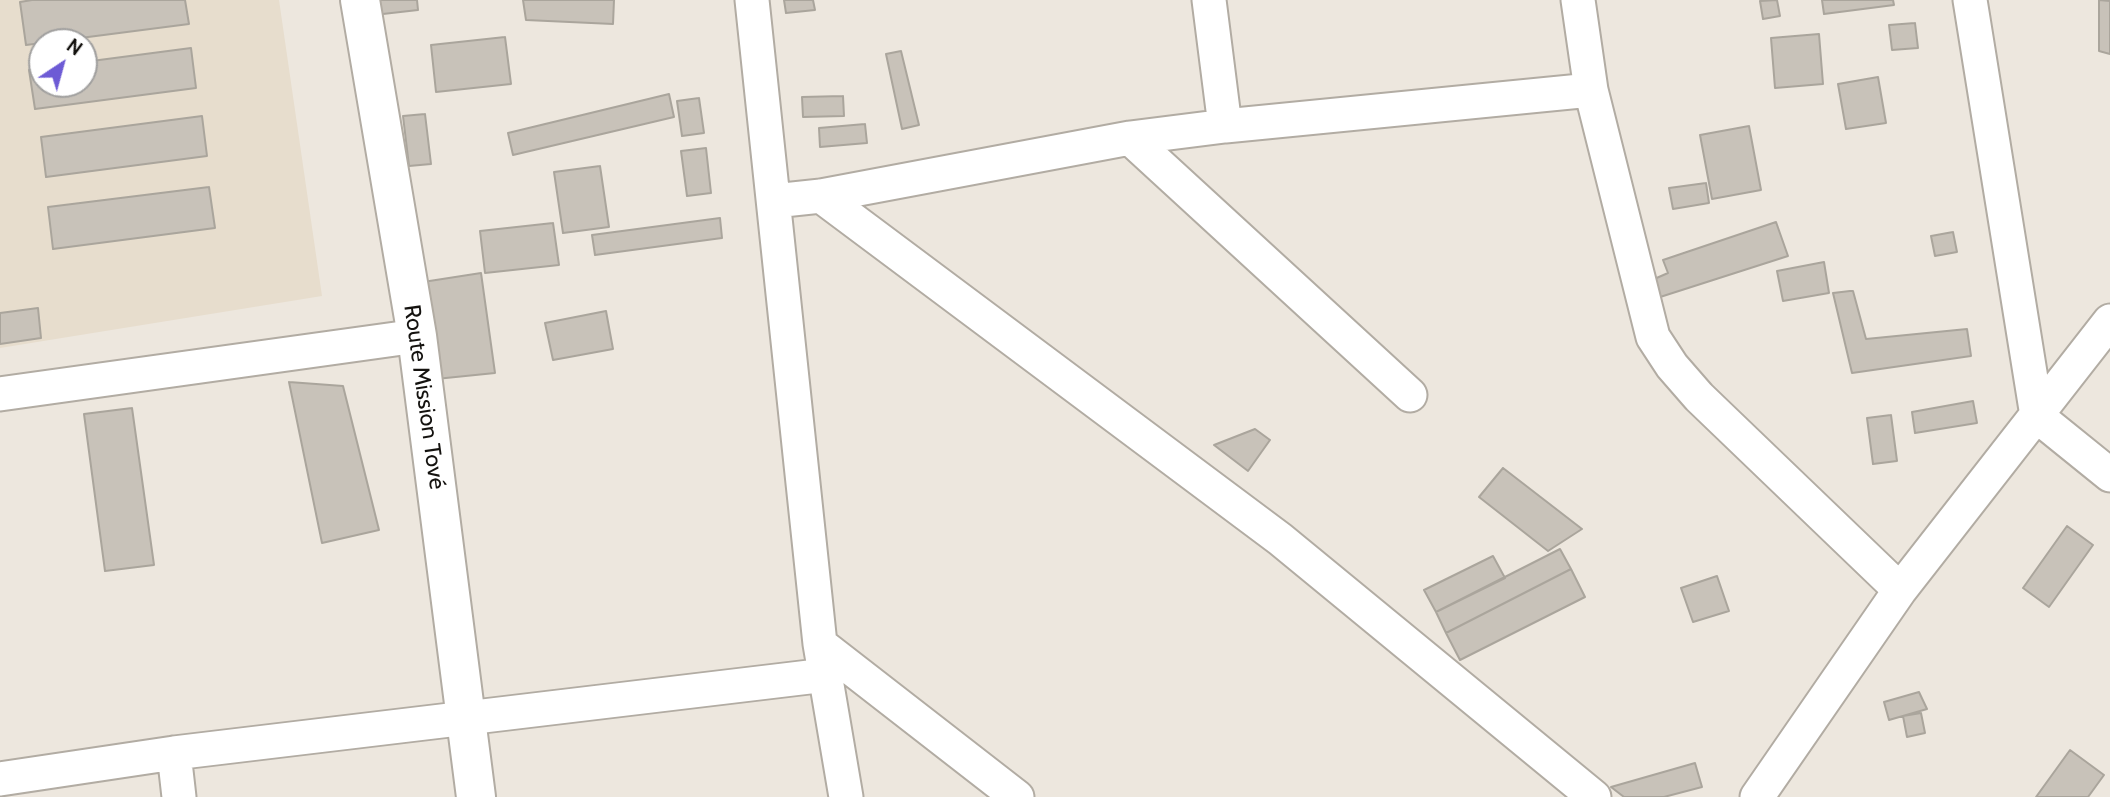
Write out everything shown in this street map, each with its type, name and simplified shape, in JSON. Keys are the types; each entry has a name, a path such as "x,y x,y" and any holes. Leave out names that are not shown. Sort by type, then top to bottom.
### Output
{"street":[{"name":"Route Mission Tové","path":"360,0 417,336 475,797"},
{"path":"752,0 823,660 846,797"},
{"path":"1209,0 1225,126"},
{"path":"1578,0 1591,90 1653,337 1672,366 1699,397 1900,590"},
{"path":"1970,0 2037,416 2110,475"},
{"path":"774,201 821,196 1130,138 1591,90"},
{"path":"1130,138 1410,394"},
{"path":"821,196 1279,540 1594,797"},
{"path":"1756,797 1900,590 2110,321"},
{"path":"0,394 417,336"},
{"path":"0,779 174,753 465,718 823,660 1017,797"},
{"path":"174,753 179,797"}],"shaded area":[{"path":"0,0 279,0 322,296 0,348"}],"building":[{"path":"185,0 189,24 98,36 98,28 28,28 26,45 20,2"},
{"path":"373,0 417,0 418,10 374,15"},
{"path":"523,0 614,0 613,24 526,20"},
{"path":"784,0 813,0 815,10 786,13"},
{"path":"1777,0 1780,16 1763,19 1760,1"},
{"path":"1822,0 1893,0 1894,5 1824,14"},
{"path":"2099,0 2110,1 2110,54 2099,51"},
{"path":"1915,23 1918,48 1892,50 1889,25"},
{"path":"1819,34 1823,84 1775,88 1771,38"},
{"path":"505,37 511,84 436,92 431,45"},
{"path":"191,48 196,88 35,109 33,98 98,98 98,60"},
{"path":"901,51 919,125 902,129 886,54"},
{"path":"1878,77 1886,123 1846,129 1838,84"},
{"path":"669,94 674,117 513,155 508,133"},
{"path":"843,96 844,116 803,117 802,97"},
{"path":"699,98 704,133 682,136 677,101"},
{"path":"425,114 431,164 409,166 403,116"},
{"path":"202,116 207,156 46,177 41,137"},
{"path":"865,124 867,143 820,147 819,128"},
{"path":"1749,126 1761,190 1712,199 1700,135"},
{"path":"706,148 711,193 687,196 681,151"},
{"path":"600,166 609,227 563,233 554,172"},
{"path":"1706,183 1709,203 1673,209 1669,188"},
{"path":"209,187 215,228 53,249 48,207"},
{"path":"720,218 722,238 595,255 592,235"},
{"path":"1776,222 1788,256 1657,298 1652,280 1668,273 1663,260"},
{"path":"553,223 559,265 485,273 480,231"},
{"path":"1953,232 1957,252 1935,256 1931,236"},
{"path":"1824,262 1829,293 1783,301 1777,271"},
{"path":"481,273 495,373 436,379 423,282"},
{"path":"1853,291 1866,339 1967,329 1971,356 1852,373 1833,293"},
{"path":"38,308 41,338 0,344 0,313"},
{"path":"606,311 613,349 553,360 545,323"},
{"path":"289,382 343,386 379,530 322,543"},
{"path":"1973,401 1977,423 1915,433 1912,412"},
{"path":"132,408 154,565 105,571 84,414"},
{"path":"1891,415 1897,461 1873,464 1867,418"},
{"path":"1255,429 1270,440 1248,471 1214,445"},
{"path":"1503,468 1582,529 1548,551 1479,497"},
{"path":"2067,526 2093,545 2049,607 2023,588"},
{"path":"1560,549 1571,569 1446,633 1436,612"},
{"path":"1493,556 1505,578 1436,612 1424,590"},
{"path":"1571,569 1585,597 1460,660 1446,633"},
{"path":"1717,576 1729,611 1693,622 1681,588"},
{"path":"1919,692 1927,709 1889,720 1884,702"},
{"path":"1921,713 1925,733 1907,737 1903,716"},
{"path":"2070,750 2104,775 2088,797 2036,797"},
{"path":"1695,763 1702,787 1664,797 1624,797 1611,787"}]}
